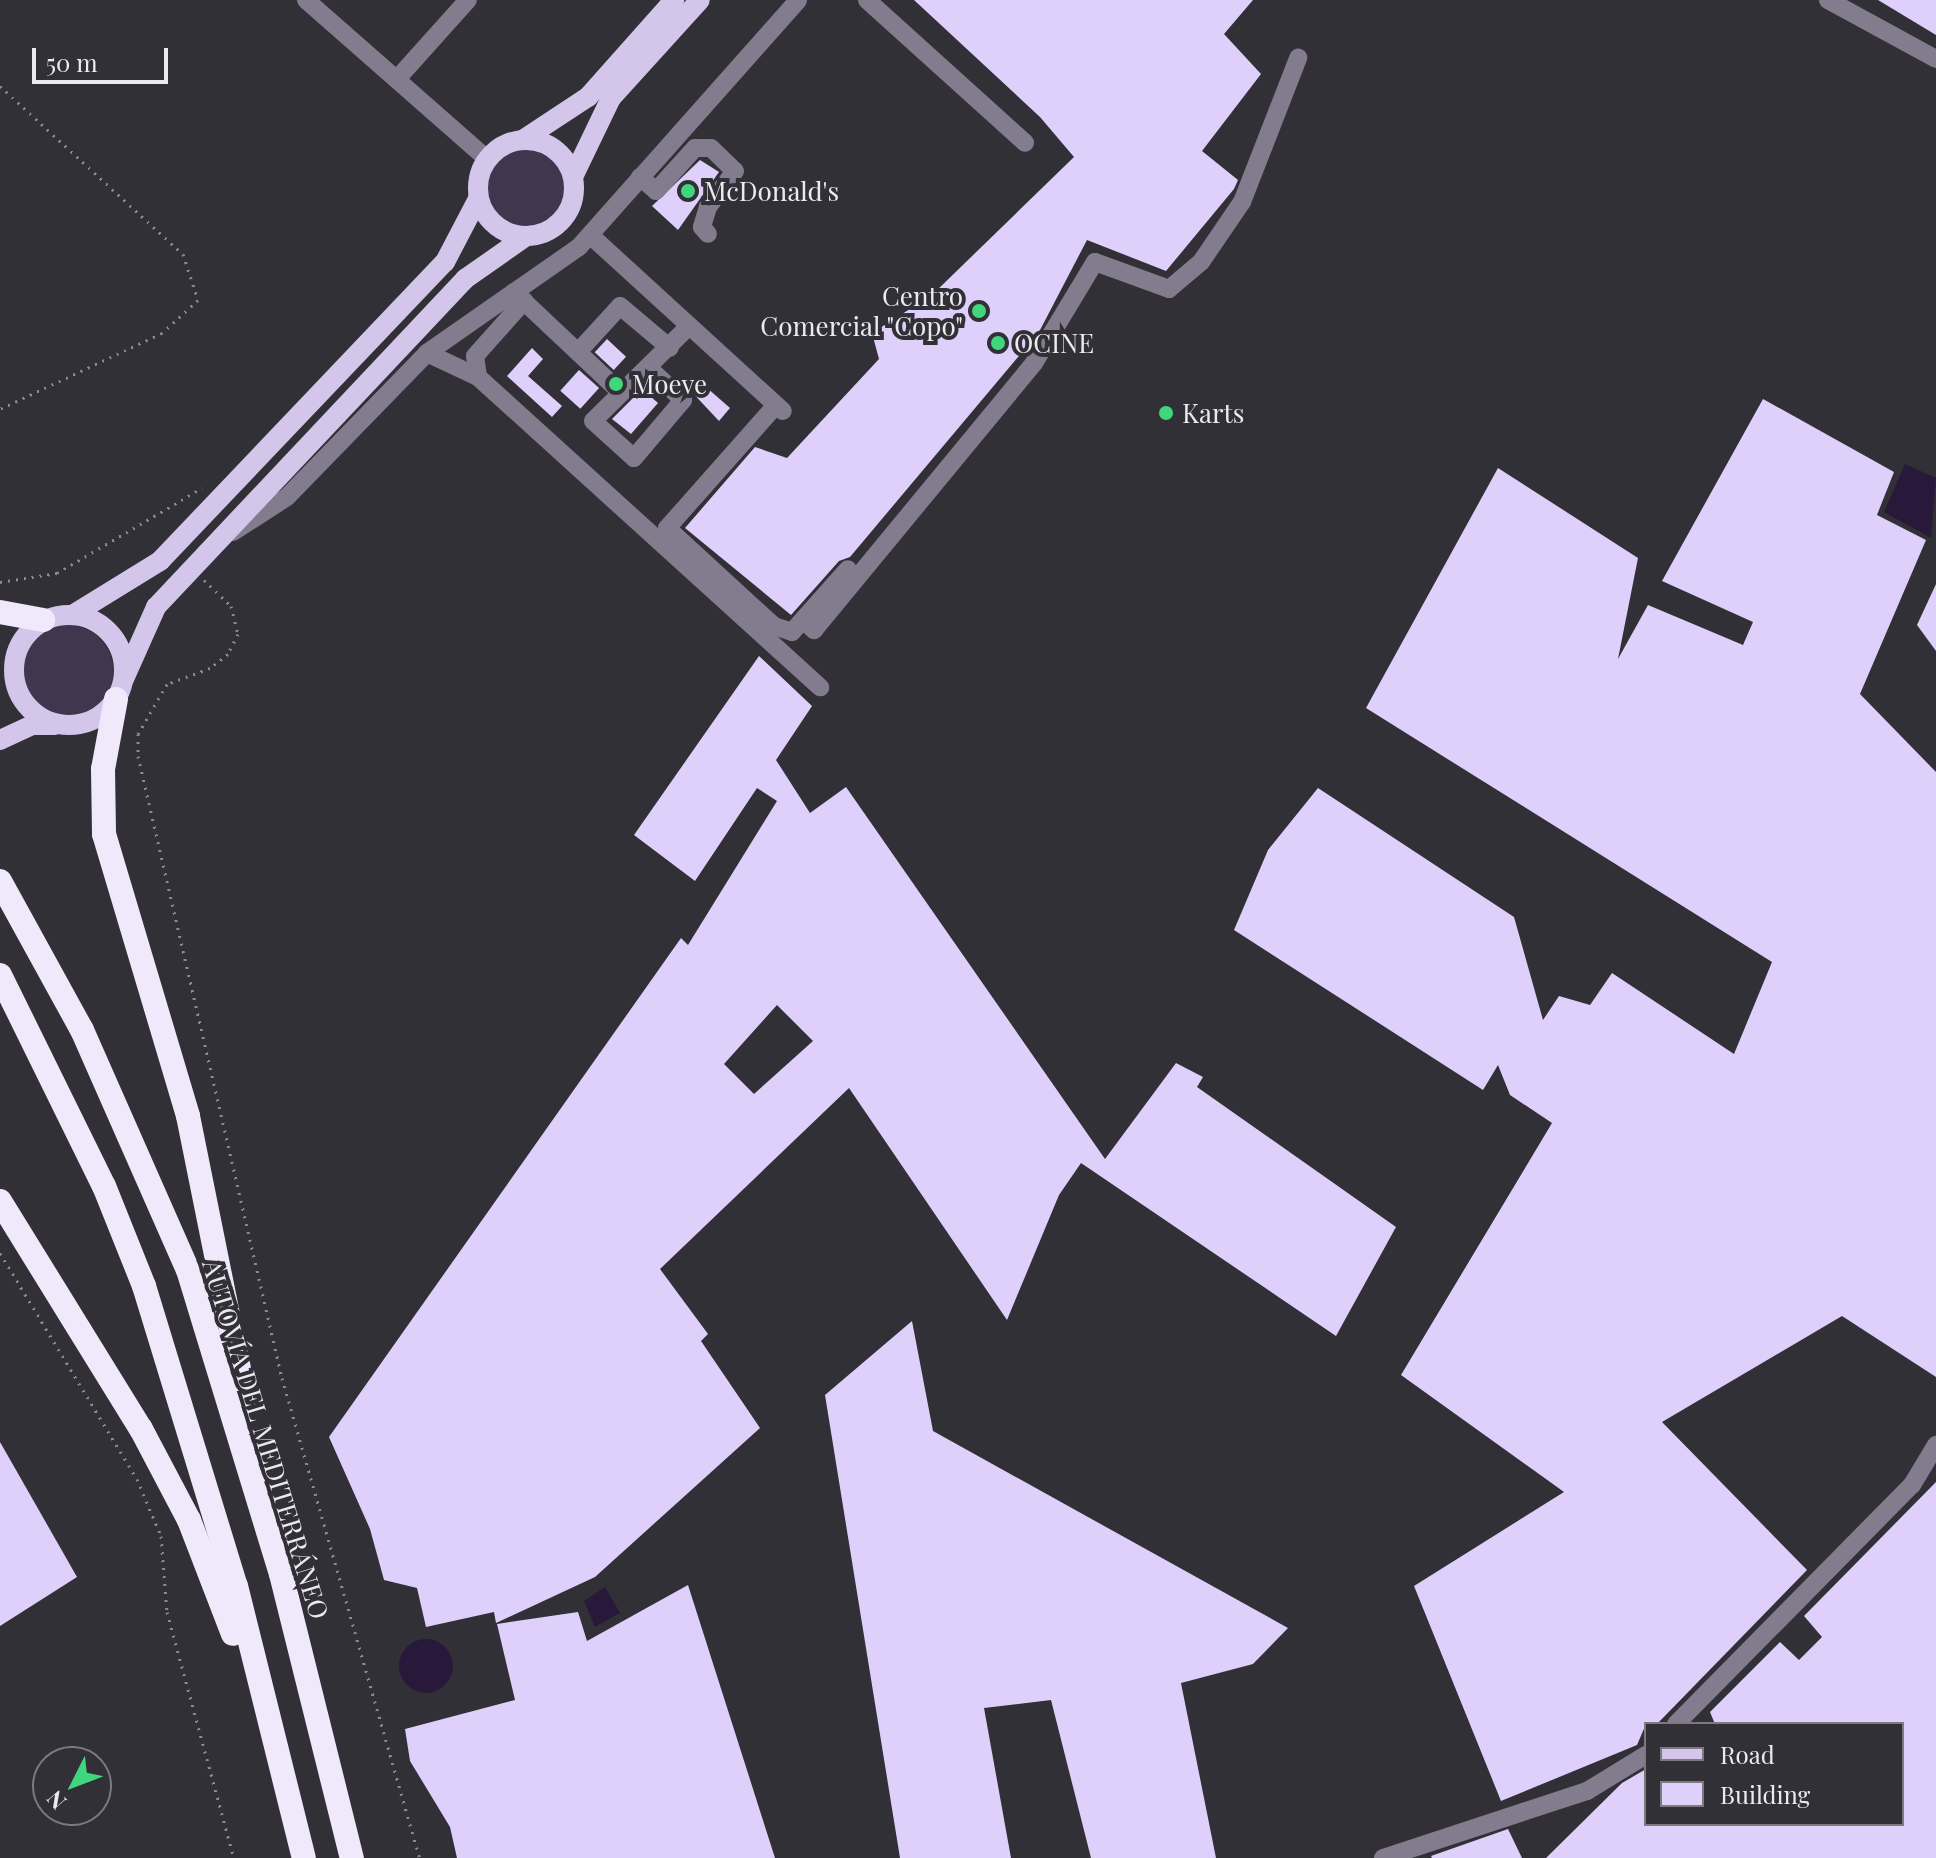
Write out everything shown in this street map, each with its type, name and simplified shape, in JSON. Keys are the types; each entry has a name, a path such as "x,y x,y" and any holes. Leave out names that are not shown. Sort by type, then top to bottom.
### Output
{"highway":[{"path":"0,612 43,620"},
{"path":"120,689 103,769 104,834 188,1116 281,1574"},
{"name":"AUTOVÍA DEL MEDITERRÁNEO","path":"0,881 82,1030 176,1241 281,1574 352,1858"},
{"path":"0,975 104,1186 144,1286 232,1572 304,1858"},
{"path":"0,1201 141,1429 189,1520 296,1825"}],"main road":[{"path":"4,738 18,711 15,656 43,620 74,614 160,561 445,262 478,199 487,159 588,97 674,0"},
{"path":"4,738 32,725 63,725 93,720 120,689 156,607 217,542 465,279 525,237 564,219 573,177 611,98 700,0"},
{"path":"524,139 555,149 573,177"},
{"path":"478,199 495,226 525,237"},
{"path":"74,614 107,629 118,644 120,689"},
{"path":"16,686 34,713 63,725"}],"street":[{"path":"306,0 487,159"},
{"path":"397,79 468,0"},
{"path":"217,542 287,497 427,353 519,297 590,235 798,0"},
{"path":"867,0 1025,143"},
{"path":"1828,0 1936,59"},
{"path":"806,623 814,630 1034,363 1095,262 1169,289 1201,262 1249,189 1298,58"},
{"path":"640,177 656,191 695,148 711,148 735,171 708,207 702,227 708,234"},
{"path":"590,235 780,409 667,528 774,626 792,632 913,497 921,498"},
{"path":"519,297 618,390"},
{"path":"478,377 475,356 519,297"},
{"path":"578,352 620,306 670,348"},
{"path":"651,370 683,400 634,458 593,421 618,390 651,370 689,326"},
{"path":"427,353 478,377 820,687"},
{"path":"1678,1722 1912,1485 1936,1445"},
{"path":"1383,1858 1587,1791 1644,1756"}],"path":[{"path":"0,86 183,254 198,300 162,333 0,409"},
{"path":"0,582 5,586 57,573 214,480"},
{"path":"193,570 231,606 238,634 228,654 210,668 167,684 138,734 138,756 282,1378 420,1858"},
{"path":"0,1253 137,1479 161,1536 167,1612 234,1858"}],"shaded area":[{"path":"526,147 542,150 555,159 564,172 567,188 564,204 555,217 542,226 526,229 510,226 497,217 488,204 485,188 488,172 497,159 510,150"},
{"path":"1905,464 1936,478 1931,538 1884,512"},
{"path":"67,625 84,629 99,639 109,654 113,671 109,688 99,703 84,713 67,717 50,713 35,703 25,688 21,671 25,654 35,639 50,629"},
{"path":"605,1587 620,1613 595,1627 584,1601"},
{"path":"426,1639 445,1647 453,1666 445,1685 426,1693 407,1685 399,1666 407,1647"}],"building":[{"name":"Centro Comercial \"Copo\"","path":"914,0 1253,0 1224,34 1261,74 1202,151 1238,180 1234,189 1166,271 1087,240 1039,332 850,557 839,561 791,615 685,528 755,447 787,458 879,359 872,333 932,295 1074,157 1040,117"},
{"path":"1878,0 1936,0 1936,35"},
{"name":"McDonald's","path":"700,160 719,172 678,230 652,206"},
{"path":"607,339 626,357 614,370 595,352"},
{"path":"532,348 543,359 528,376 562,406 552,417 507,376"},
{"path":"579,370 599,388 580,409 560,391"},
{"path":"698,380 730,408 719,421 689,389"},
{"path":"642,389 658,403 631,434 612,419"},
{"path":"1763,399 1894,472 1877,515 1926,540 1860,694 1936,772 1936,1377 1842,1316 1662,1422 1807,1570 1659,1722 1644,1722 1637,1745 1501,1801 1414,1586 1564,1492 1401,1375 1552,1123 1510,1095 1498,1065 1483,1090 1234,930 1268,850 1318,788 1514,917 1543,1020 1559,996 1590,1005 1612,973 1734,1054 1772,962 1366,708 1498,468 1638,558 1618,659 1648,605 1743,645 1753,622 1662,581"},
{"path":"1936,584 1936,651 1917,625"},
{"path":"759,656 812,706 776,760 810,813 846,787 1105,1159 1176,1063 1203,1077 1197,1087 1396,1227 1336,1336 1081,1163 1059,1195 1007,1320 849,1088 660,1269 708,1334 701,1341 760,1428 595,1577 496,1623 494,1612 426,1627 417,1588 384,1580 370,1529 329,1437 681,938 688,945 777,801 757,788 695,881 634,835","holes":["777,1005 813,1041 754,1094 724,1064"]},
{"path":"912,1321 933,1431 1288,1628 1253,1664 1181,1683 1216,1858 1091,1858 1051,1700 984,1708 1011,1858 900,1858 825,1395"},
{"path":"0,1442 77,1577 0,1626"},
{"path":"1936,1482 1936,1858 1546,1858 1622,1783 1644,1770 1644,1826 1904,1826 1904,1722 1714,1722 1710,1712 1780,1642 1799,1660 1822,1637 1804,1616"},
{"path":"688,1585 775,1858 457,1858 450,1827 410,1761 405,1729 515,1700 497,1624 578,1612 587,1641"},
{"path":"1508,1829 1522,1858 1431,1856"}],"place":[{"name":"McDonald's","path":"688,191"},
{"name":"Centro Comercial \"Copo\"","path":"979,311"},
{"name":"OCINE","path":"998,343"},
{"name":"Moeve","path":"616,384"},
{"name":"Karts","path":"1166,413"}]}
